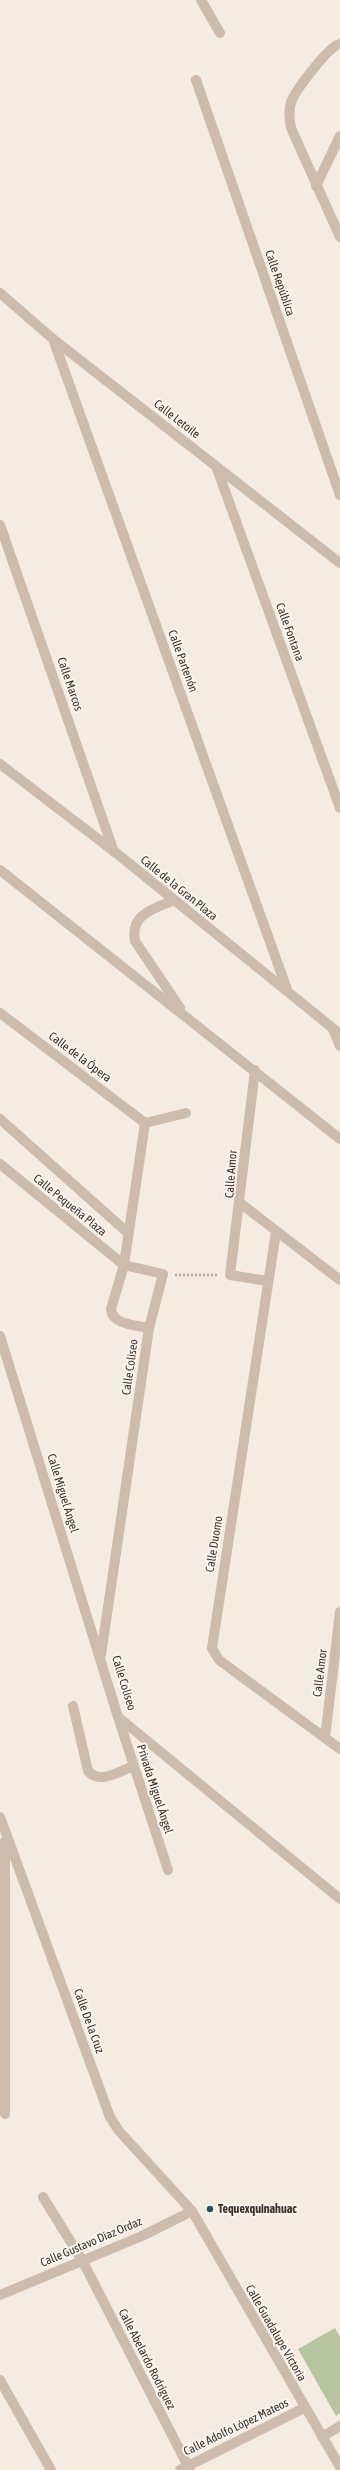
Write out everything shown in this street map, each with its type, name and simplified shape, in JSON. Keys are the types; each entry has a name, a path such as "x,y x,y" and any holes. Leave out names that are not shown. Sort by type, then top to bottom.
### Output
{"street":[{"path":"201,0 220,33"},
{"path":"340,44 330,48 292,99 289,114 291,128 340,237"},
{"name":"Calle República","path":"196,80 340,496"},
{"path":"316,186 340,136"},
{"name":"Calle Letoile","path":"0,293 53,338 340,563"},
{"name":"Calle Partenón","path":"53,338 288,992"},
{"name":"Calle Fontana","path":"216,466 340,808"},
{"name":"Calle Marcos","path":"0,525 115,852"},
{"name":"Calle de la Gran Plaza","path":"0,764 115,852 336,1031"},
{"path":"0,870 255,1070 340,1139"},
{"path":"174,900 141,914 134,926 134,934 135,941 186,1016"},
{"name":"Calle de la Ópera","path":"0,1013 145,1123"},
{"path":"336,1031 340,1046"},
{"name":"Calle Amor","path":"255,1070 240,1203 340,1280"},
{"path":"145,1123 186,1113"},
{"path":"0,1119 128,1233"},
{"name":"Calle Coliseo","path":"145,1123 124,1265 111,1309 111,1315 115,1320 149,1328"},
{"name":"Calle Pequeña Plaza","path":"0,1164 124,1265"},
{"path":"240,1203 230,1275 267,1282"},
{"name":"Calle Duomo","path":"276,1232 267,1282 212,1648 219,1660 340,1749"},
{"path":"124,1265 163,1274"},
{"name":"Calle Coliseo","path":"163,1274 149,1328 101,1659 118,1717 340,1899"},
{"name":"Calle Miguel Ángel","path":"0,1336 101,1659"},
{"name":"Calle Amor","path":"325,1738 340,1612"},
{"path":"73,1706 88,1771 93,1777 100,1778 134,1766"},
{"name":"Privada Miguel Ángel","path":"118,1717 168,1870"},
{"name":"Calle De la Cruz","path":"0,1817 2,1833 110,2117 119,2131 192,2211"},
{"path":"2,1833 5,2114"},
{"name":"Calle Abelardo Rodríguez","path":"43,2197 82,2260 186,2469"},
{"name":"Calle Gustavo Díaz Ordaz","path":"0,2295 142,2236 192,2211"},
{"name":"Calle Guadalupe Victoria","path":"192,2211 304,2408 340,2467"},
{"path":"0,2380 51,2470"},
{"name":"Calle Adolfo López Mateos","path":"186,2469 304,2408"},
{"path":"322,2437 340,2426"}],"path":[{"path":"163,1274 230,1275"}],"green space":[{"path":"335,2328 340,2337 340,2413 336,2416 298,2349"}],"place":[{"name":"Tequexquinahuac","path":"210,2209"}]}
